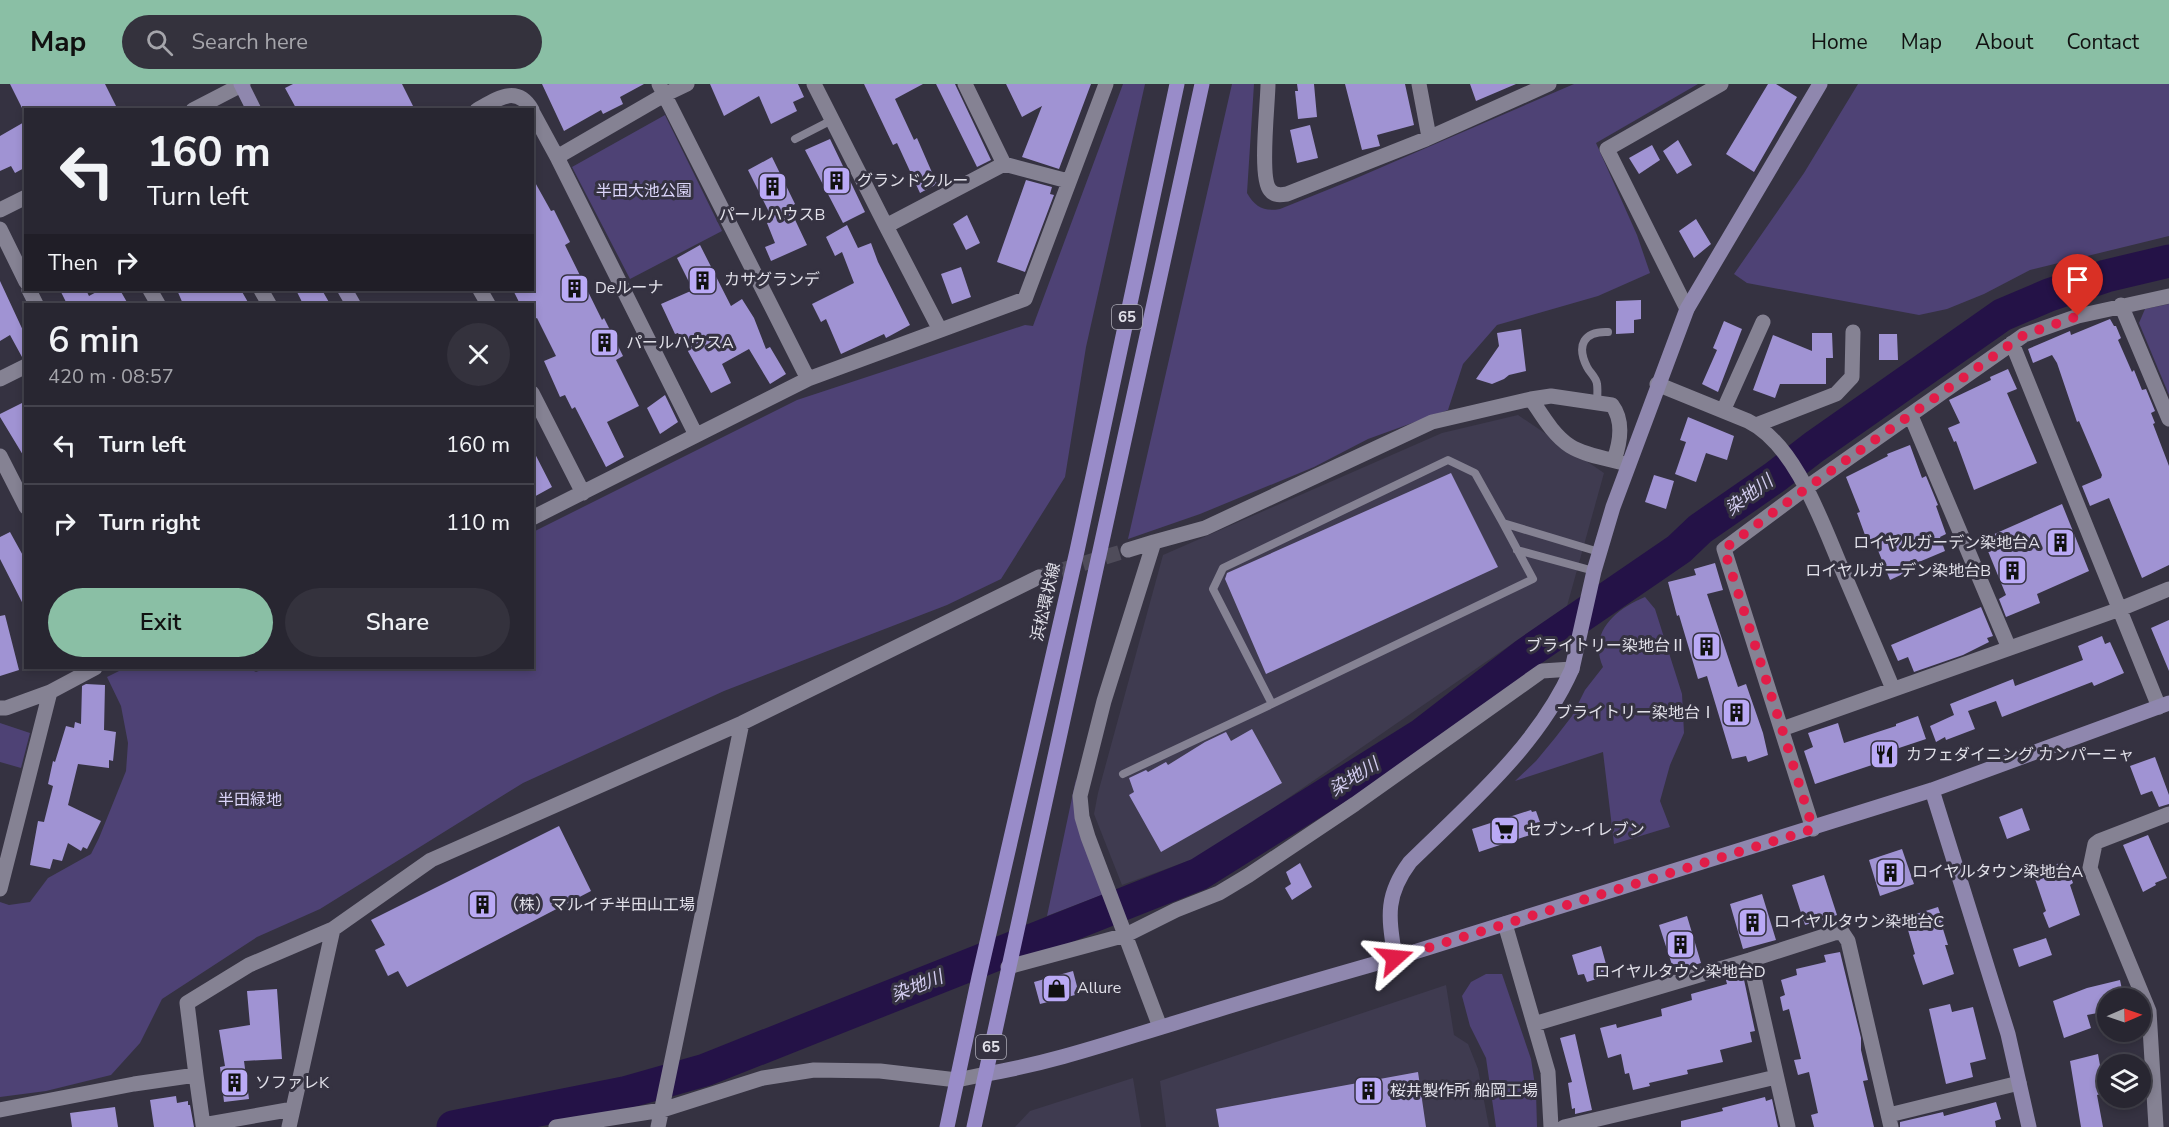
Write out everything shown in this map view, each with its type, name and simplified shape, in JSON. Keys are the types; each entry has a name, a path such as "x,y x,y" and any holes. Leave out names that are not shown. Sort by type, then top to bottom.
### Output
{"main road":[{"name":"浜松環状線","path":"947,1127 979,977 1077,551 1177,84"},
{"name":"65","path":"974,1127 1202,84"}],"street":[{"path":"197,108 242,84 253,108"},
{"path":"557,157 662,89 687,84"},
{"path":"814,84 940,330"},
{"path":"965,84 1004,164"},
{"path":"534,518 808,378 1025,299 1106,84"},
{"path":"1268,84 1264,173 1268,188 1273,193 1287,194 1429,137 1550,84"},
{"path":"1419,84 1429,137"},
{"path":"1687,309 1607,149 1721,84"},
{"path":"1395,958 1390,914 1395,886 1400,876 1410,862 1490,783 1525,743 1552,708 1572,669 1621,462 1657,384 1687,309 1816,85"},
{"path":"662,89 808,378"},
{"path":"481,108 514,94 528,102 531,108"},
{"path":"534,114 696,435"},
{"path":"886,226 1004,164 1068,182"},
{"path":"0,210 24,198"},
{"path":"0,229 24,278"},
{"path":"1813,829 1724,549 1803,482 1911,416 2024,335 2058,322 2121,305 2169,296"},
{"path":"2121,305 2169,419"},
{"path":"1723,411 1763,322"},
{"path":"1756,425 1836,394 1846,386 1852,377 1853,332"},
{"path":"556,1127 663,1104 763,1078 814,1070 880,1071 957,1080 1023,1067 1395,958 1813,829 1932,790 2164,705 2120,609 2012,343"},
{"path":"0,379 24,367"},
{"path":"1657,384 1756,425 1775,441 1803,482 1893,689"},
{"path":"1128,550 1205,528 1432,422 1532,399 1551,396 1612,405 1617,412 1621,462"},
{"path":"534,397 584,493"},
{"path":"1532,399 1546,423 1570,446 1589,454 1621,462"},
{"path":"1911,416 2009,648"},
{"path":"0,456 24,503"},
{"path":"1154,543 1104,700 1080,796 1083,822 1160,1027"},
{"path":"292,1109 203,1125 187,1003 249,965 333,929 431,860 742,723 1039,577"},
{"path":"1782,729 2120,609 2169,589"},
{"path":"0,708 6,708 50,692 93,669"},
{"path":"1008,967 1124,930 1219,893 1355,804 1542,671 1572,669"},
{"path":"0,889 50,692"},
{"path":"658,1127 742,723"},
{"path":"1932,790 2005,1023 2029,1127"},
{"path":"2156,1127 2149,1011 2090,868 2090,860 2095,844 2099,841 2169,814"},
{"path":"1505,924 1548,1072 1551,1127"},
{"path":"289,1127 333,929"},
{"path":"1534,1024 1842,932 1848,941 1890,1121 2019,1083"},
{"path":"1750,960 1788,1127"},
{"path":"0,1110 134,1084 196,1075"},
{"path":"1564,1127 1776,1077"}],"lane":[{"path":"795,139 832,120"},
{"path":"1597,404 1597,384 1588,368 1582,346 1584,339 1590,334 1608,332"},
{"path":"1123,774 1272,704 1533,579 1475,473 1448,460 1223,568 1213,589 1272,704"},
{"path":"1503,523 1599,552"},
{"path":"1517,550 1594,577"}],"shaded area":[{"path":"1518,415 1604,473 1567,606 1207,854 1122,885 1094,814 1163,555 1442,433"},
{"path":"1446,985 1454,1035 1468,1044 1478,1069 1489,1127 1166,1127 1160,1081"},
{"path":"1133,1078 1141,1127 1015,1127 1030,1111"}],"green space":[{"name":"半田緑地","path":"1123,84 1145,84 1086,347 1065,477 1001,579 947,605 724,691 523,783 320,909 257,937 162,999 140,1043 111,1075 46,1091 0,1097 0,902 9,905 30,902 48,878 91,854 99,838 126,771 128,743 121,706 107,677 123,669 250,669 256,672 264,669 534,669 534,532 797,400 1025,325 1033,326"},
{"path":"1232,84 1254,84 1247,193 1260,207 1274,210 1352,180 1574,84 1698,84 1596,143 1637,235 1650,273 1598,296 1497,325 1463,364 1448,410 1368,439 1314,467 1200,514 1128,539"},
{"path":"1858,84 2169,84 2169,236 2030,270 1984,294 1947,309 1919,315 1747,283 1734,274 1804,173"},
{"name":"半田大池公園","path":"665,115 722,231 630,279 572,167"},
{"path":"2169,304 2169,395 2139,323 2145,309"},
{"path":"1645,597 1655,609 1682,694 1684,733 1670,765 1660,801 1670,827 1614,844 1603,752 1515,781 1536,761 1572,716 1585,690 1603,667 1599,655 1599,643 1607,624 1624,608"},
{"path":"0,723 30,733 21,768 0,762"},
{"path":"1076,779 1075,804 1104,894 1047,916"},
{"path":"1486,974 1502,974 1531,1059 1536,1092 1537,1127 1496,1127 1486,1058 1470,1026 1462,996 1471,982"}],"building":[{"path":"10,84 105,84 117,108 24,108 23,110"},
{"path":"293,84 402,84 414,108 296,108 285,88"},
{"path":"542,84 644,84 620,97 623,104 603,114 601,110 564,131"},
{"path":"710,84 798,84 804,97 793,102 797,111 771,124 759,96 724,116"},
{"path":"864,84 923,84 895,99 914,140 917,138 937,184 920,193 897,143 893,145"},
{"path":"936,84 955,84 991,160 977,167"},
{"path":"1006,84 1091,84 1059,169 1022,157 1042,106 1022,117"},
{"path":"1297,84 1314,84 1317,117 1298,119 1295,91 1298,91"},
{"path":"1345,84 1405,84 1414,125 1377,135 1380,146 1362,150"},
{"path":"1470,84 1516,84 1476,101"},
{"path":"1768,84 1776,84 1797,97 1754,172 1726,154"},
{"path":"24,122 24,168 15,173 11,166 0,171 0,136"},
{"path":"1310,125 1318,158 1297,163 1290,130"},
{"name":"グランドクルー","path":"830,139 865,212 843,223 805,150"},
{"path":"1678,140 1692,165 1677,174 1663,151"},
{"path":"1652,145 1660,160 1639,174 1629,158"},
{"path":"772,157 795,204 789,207 807,245 771,261 765,247 775,243 767,223 773,220 748,170"},
{"path":"1026,180 1052,187 1050,194 1054,195 1025,272 997,262"},
{"path":"534,181 551,211 554,210 570,242 565,245 602,320 604,318 623,356 616,360 639,406 607,422 624,457 606,467 575,407 572,409 565,395 560,397 544,361 556,356 537,318 534,319 534,303 520,303 514,291 534,291"},
{"path":"967,215 980,243 966,250 953,224"},
{"path":"1696,219 1711,244 1694,258 1679,231"},
{"path":"847,225 858,248 871,243 878,262 910,325 886,338 884,334 841,354 826,319 821,322 812,304 854,283 842,252 835,256 826,237"},
{"path":"700,245 731,306 742,299 754,318 766,349 770,347 786,374 770,384 749,349 722,364 731,383 711,393 678,333 675,334 661,304 693,290 677,258"},
{"path":"961,267 971,297 952,304 941,274"},
{"path":"0,281 24,333 24,356 22,357 10,335 0,341"},
{"path":"60,291 86,291 89,296 98,291 121,291 127,303 66,303"},
{"path":"177,291 242,291 248,303 183,303"},
{"path":"296,291 323,291 329,303 302,303"},
{"path":"1641,300 1641,319 1634,320 1634,333 1616,334 1616,301"},
{"path":"2110,319 2121,338 2118,340 2132,372 2134,370 2142,390 2146,389 2155,411 2151,413 2155,423 2153,424 2169,466 2169,565 2142,578 2109,498 2090,506 2082,486 2101,478 2102,475 2079,421 2077,422 2057,363 2052,355 2033,363 2028,349 2070,331 2071,335"},
{"path":"1724,321 1742,329 1718,392 1702,384 1717,350 1713,348"},
{"path":"1521,329 1526,371 1509,375 1492,384 1476,379 1499,346 1497,333"},
{"path":"1812,333 1832,333 1833,358 1826,358 1826,384 1780,384 1775,398 1753,390 1773,335 1812,351"},
{"path":"1879,334 1897,334 1898,360 1879,360"},
{"path":"2008,369 2017,389 2007,393 2037,463 1974,490 1956,441 1954,442 1948,428 1960,423 1949,400 1991,380 1990,377"},
{"path":"665,395 678,422 660,434 647,408"},
{"path":"24,402 24,457 0,417 0,414"},
{"path":"1688,417 1734,436 1727,460 1706,453 1696,482 1675,474 1686,442 1680,440"},
{"path":"1910,445 1922,478 1926,476 1938,505 1936,506 1946,534 1940,537 1945,551 1907,567 1909,571 1890,580 1875,543 1869,546 1857,513 1860,512 1846,477 1888,456 1887,454"},
{"path":"534,452 552,487 534,497"},
{"path":"1451,473 1498,567 1266,674 1225,579 1227,573"},
{"path":"1654,475 1674,481 1666,509 1645,502"},
{"path":"2062,504 2089,571 2037,594 2040,603 2006,617 1999,599 2006,595 1983,539"},
{"path":"10,532 24,557 24,606 0,559 0,537"},
{"path":"1715,563 1723,590 1707,594 1738,687 1746,684 1768,755 1748,762 1746,756 1732,759 1707,676 1698,679 1668,582 1696,575 1694,569"},
{"path":"1981,607 1993,636 1987,638 1989,642 1963,655 1914,672 1908,657 1898,661 1891,645"},
{"path":"5,615 19,670 0,676 0,616"},
{"path":"2169,620 2169,671 2151,628"},
{"path":"2102,636 2105,644 2110,642 2124,673 2094,686 2092,682 2002,717 1996,701 1968,711 1975,729 1946,740 1945,737 1936,742 1930,726 1954,715 1950,704 2013,679 2015,686 2083,660 2078,646"},
{"path":"86,684 105,685 104,730 116,732 113,761 109,760 109,768 78,764 68,805 101,821 87,849 83,847 81,851 68,843 62,861 53,859 50,869 30,865 38,821 44,822 53,786 48,784 53,761 55,762 66,726 74,728 75,722 81,724 82,686"},
{"path":"1918,716 1926,739 1893,750 1896,757 1815,784 1804,751 1813,747 1808,733 1838,723 1844,743 1896,726 1896,724"},
{"path":"1252,729 1282,783 1161,852 1129,795 1134,792 1129,778 1146,770 1148,772 1166,762 1168,765 1226,732 1231,741"},
{"path":"2155,757 2169,795 2169,804 2159,807 2152,791 2141,795 2130,766"},
{"path":"2022,808 2030,830 2007,839 1999,817"},
{"name":"セブン-イレブン","path":"1531,810 1536,811 1541,825 1538,827 1539,832 1479,852 1472,829"},
{"name":"（株）マルイチ半田山工場","path":"559,826 591,891 407,987 398,971 388,976 375,950 385,945 371,920"},
{"path":"2148,835 2167,878 2143,892 2123,845"},
{"name":"ロイヤルタウン染地台A","path":"1902,849 1914,884 1880,896 1869,860"},
{"path":"2065,861 2073,883 2070,885 2080,915 2049,928 2043,913 2046,911 2033,873"},
{"path":"1300,863 1312,887 1292,900 1285,888 1291,884 1286,872"},
{"path":"1824,875 1837,915 1805,925 1792,885"},
{"name":"ロイヤルタウン染地台C","path":"1762,894 1776,940 1743,949 1730,904"},
{"path":"1938,907 1945,928 1943,929 1948,945 1945,945 1954,974 1923,985 1908,930 1917,927 1913,915"},
{"name":"ロイヤルタウン染地台D","path":"1687,916 1701,963 1674,971 1659,925"},
{"path":"2046,938 2052,955 2019,967 2013,949"},
{"path":"1601,946 1609,975 1587,982 1584,974 1578,975 1572,955"},
{"path":"1840,952 1861,1038 1861,1050 1868,1080 1863,1081 1874,1127 1814,1127 1811,1115 1818,1113 1809,1072 1798,1075 1794,1060 1801,1059 1789,1009 1783,1011 1780,997 1785,995 1781,980 1797,975 1796,969 1826,962 1824,955"},
{"name":"Allure","path":"1073,971 1079,994 1040,1004 1034,982"},
{"path":"1743,975 1755,1031 1750,1032 1752,1042 1720,1050 1723,1062 1687,1070 1688,1074 1649,1083 1650,1086 1633,1090 1629,1073 1625,1074 1621,1054 1608,1058 1600,1028 1616,1024 1617,1028 1662,1016 1661,1009 1692,1000 1691,994 1727,984 1726,980"},
{"path":"2120,980 2122,988 2097,988 2097,1013 2087,1015 2091,1028 2064,1038 2053,1001 2087,988"},
{"path":"277,989 282,1059 244,1061 249,1099 224,1102 220,1067 225,1066 219,1030 250,1025 247,991"},
{"path":"1950,1004 1952,1012 1973,1007 1986,1059 1970,1063 1973,1077 1946,1084 1929,1009"},
{"path":"1575,1034 1592,1110 1575,1114 1575,1108 1572,1109 1568,1083 1572,1082 1560,1038"},
{"path":"2097,1054 2097,1108 2099,1108 2103,1127 2081,1127 2070,1061"},
{"name":"桜井製作所 船岡工場","path":"1418,1072 1426,1127 1219,1127 1216,1109"},
{"path":"176,1096 177,1103 188,1101 194,1127 154,1127 150,1100"},
{"path":"1765,1097 1766,1101 1772,1099 1778,1127 1681,1127 1681,1121 1723,1111 1722,1108"},
{"path":"1996,1102 2001,1119 1995,1121 1996,1127 1900,1127 1900,1122 1943,1112 1944,1116"},
{"path":"115,1107 118,1127 72,1127 70,1113"}],"waterway":[{"name":"染地川","path":"453,1127 624,1093 705,1070 1199,874 1421,735 1526,654 1679,549 1700,529 2002,315 2049,295 2106,276 2169,261"}],"tunnel":[{"path":"1039,577 1128,550"}],"place":[{"name":"グランドクルー","path":"836,181"},
{"name":"パールハウスB","path":"772,187"},
{"name":"カサグランデ","path":"703,280"},
{"name":"Deルーナ","path":"574,288"},
{"name":"パールハウスA","path":"605,343"},
{"name":"ロイヤルガーデン染地台A","path":"2061,543"},
{"name":"ロイヤルガーデン染地台B","path":"2012,571"},
{"name":"ブライトリー染地台Ⅱ","path":"1707,646"},
{"name":"ブライトリー染地台Ⅰ","path":"1737,713"},
{"name":"カフェダイニング カンパーニャ","path":"1885,755"},
{"name":"セブン-イレブン","path":"1505,830"},
{"name":"ロイヤルタウン染地台A","path":"1891,872"},
{"name":"（株）マルイチ半田山工場","path":"482,905"},
{"name":"ロイヤルタウン染地台C","path":"1753,922"},
{"name":"ロイヤルタウン染地台D","path":"1680,944"},
{"name":"Allure","path":"1056,988"},
{"name":"ソファレK","path":"234,1083"},
{"name":"桜井製作所 船岡工場","path":"1369,1091"}],"route":[{"path":"1395,958 1813,829 1724,549 1806,488 2024,335 2078,316"}]}
